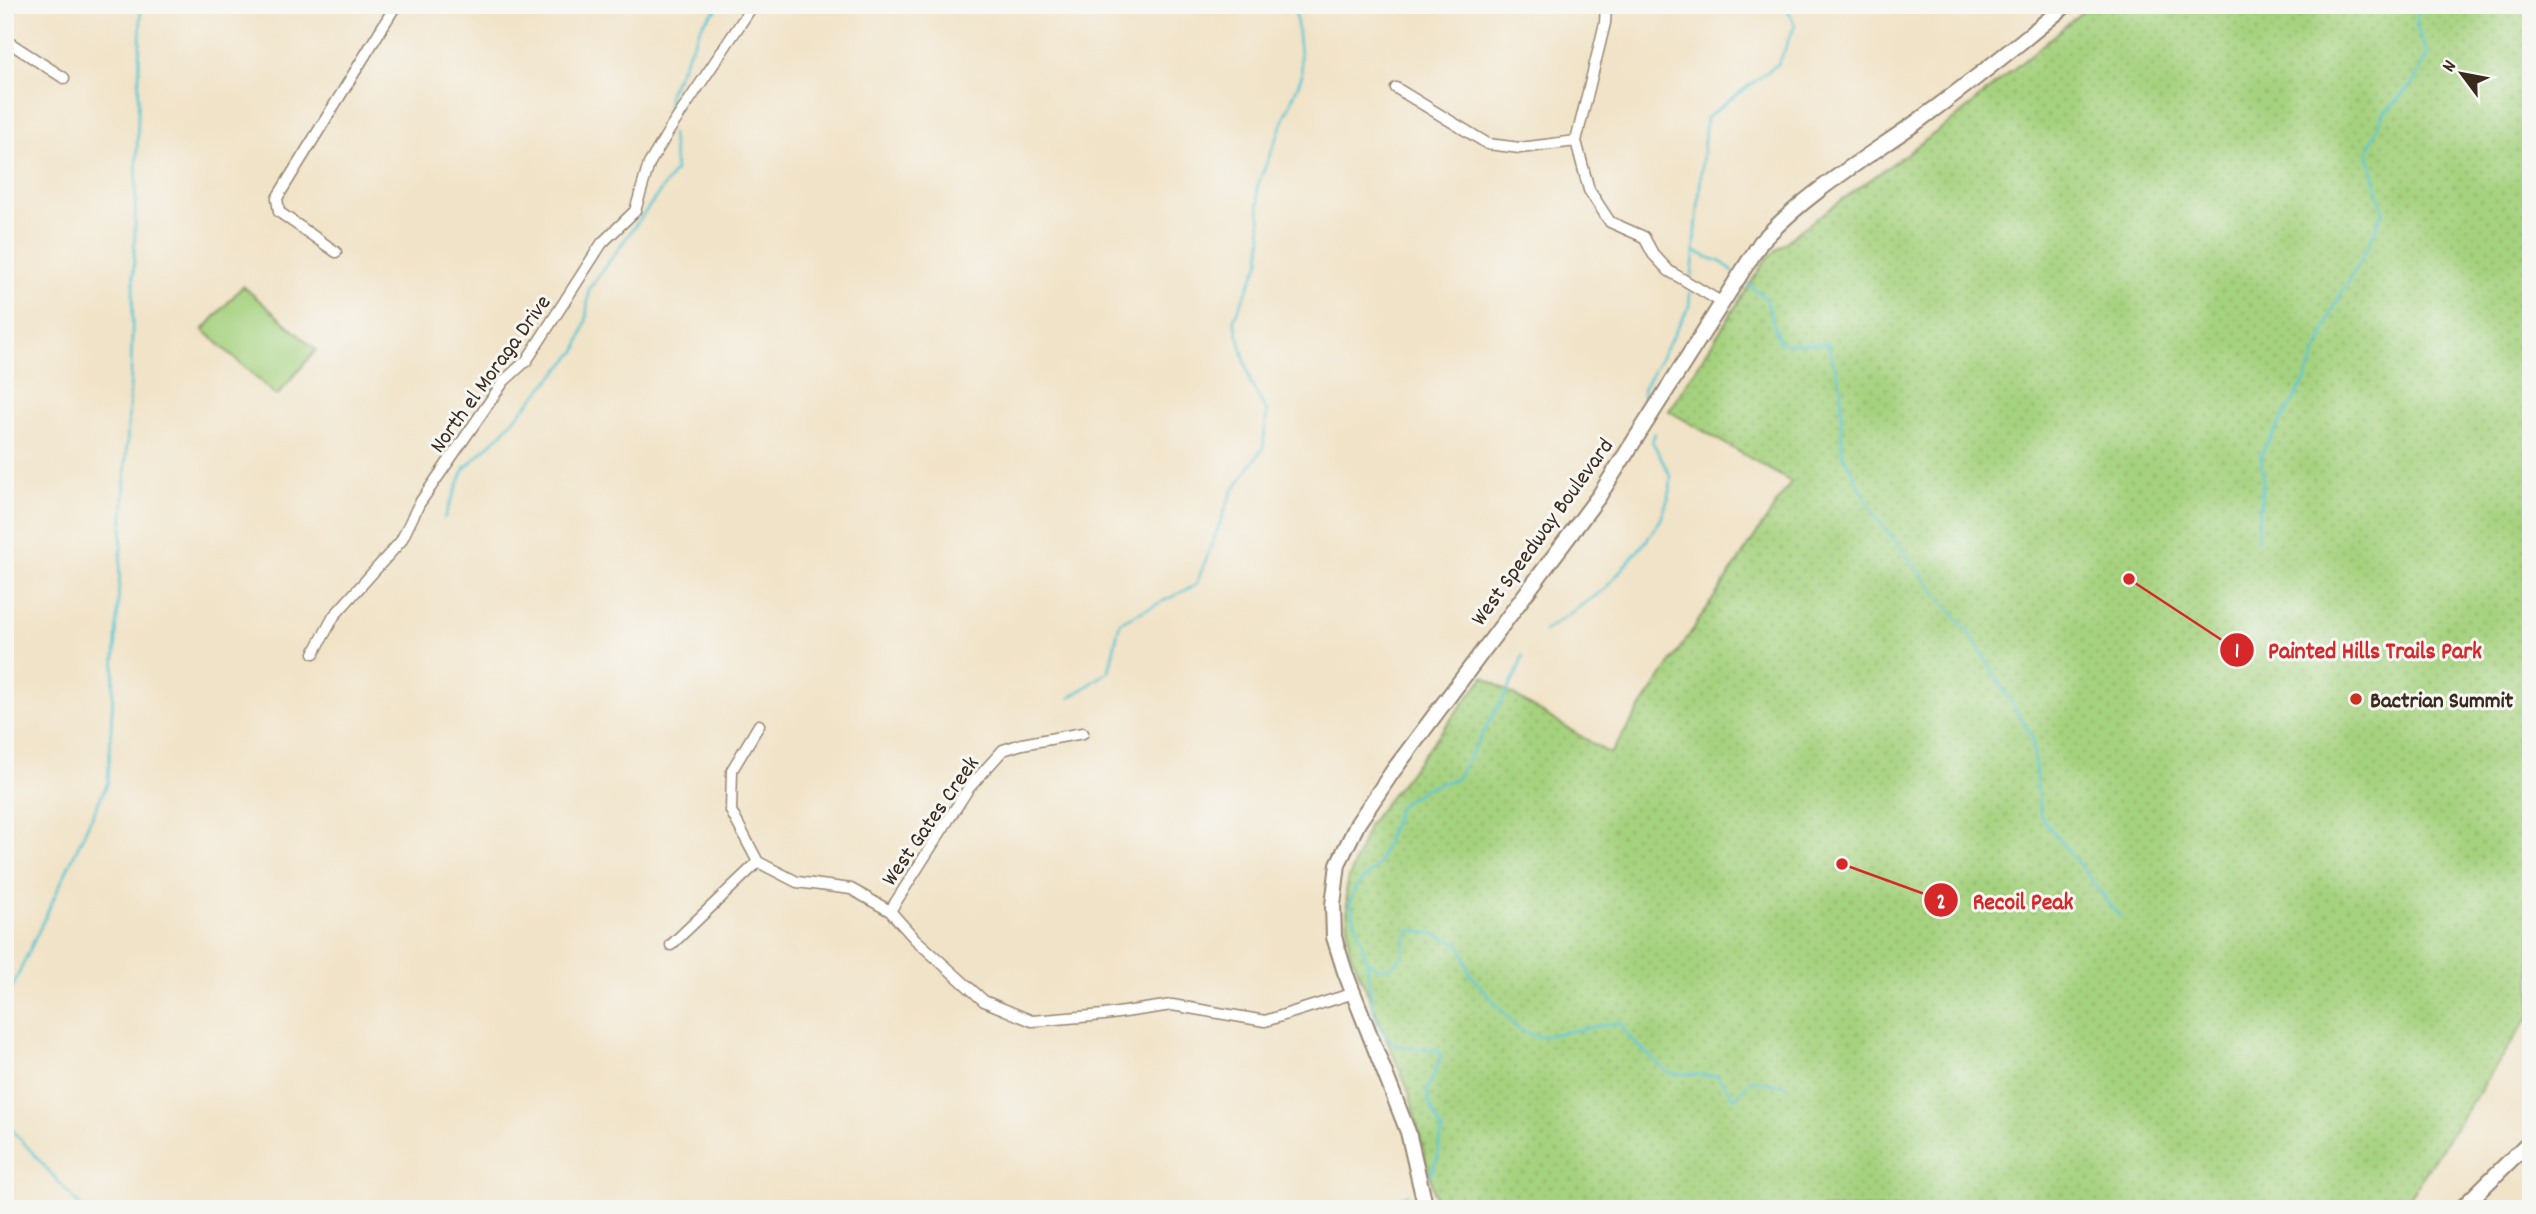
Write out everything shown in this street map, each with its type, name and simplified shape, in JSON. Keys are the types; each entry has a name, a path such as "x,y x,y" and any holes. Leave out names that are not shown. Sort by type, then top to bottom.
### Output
{"main road":[{"name":"West Speedway Boulevard","path":"1426,1209 1408,1132 1335,937 1333,905 1338,864 1347,843 1370,802 1599,496 1761,242 1789,214 2014,49 2066,5"},
{"path":"2461,1209 2531,1140"}],"street":[{"path":"337,252 279,212 277,198 396,5"},
{"name":"North el Moraga Drive","path":"314,653 334,616 401,541 419,504 504,381 527,360 603,243 635,212 649,164 753,5"},
{"path":"1606,5 1605,23 1576,141 1589,190 1610,222 1644,237 1653,254 1669,271 1721,302"},
{"path":"5,40 64,78"},
{"path":"1396,88 1488,144 1520,148 1576,141"},
{"path":"759,725 732,770 731,811 758,862 797,882 851,889 890,912 915,939 984,1001 1032,1021 1104,1015 1172,1005 1265,1021 1354,993"},
{"name":"West Gates Creek","path":"890,912 968,789 1003,750 1083,733"},
{"path":"671,945 758,862"}],"green space":[{"path":"2090,5 2531,5 2531,1014 2401,1209 1438,1209 1409,1092 1349,949 1346,886 1369,824 1484,677 1610,754 1791,482 1669,411 1766,259 1803,228 1953,120"},
{"path":"243,286 316,350 277,396 203,330"}],"waterway":[{"path":"5,1003 108,782 131,372 141,5"},
{"path":"670,121 668,95 703,23 721,5"},
{"path":"1070,698 1109,671 1120,622 1196,585 1232,492 1263,448 1267,412 1251,384 1234,319 1260,262 1262,237 1257,187 1302,75 1295,5"},
{"path":"1692,276 1706,118 1779,63 1795,25 1786,5"},
{"path":"2257,541 2263,477 2261,454 2305,381 2335,305 2369,244 2383,211 2368,151 2383,114 2412,85 2428,54 2416,27 2419,5"},
{"path":"444,518 465,468 498,437 577,350 586,321 589,289 675,171 672,134"},
{"path":"1695,252 1723,263 1733,272"},
{"path":"1747,283 1766,298 1779,343 1828,344 1841,386 1842,452 1876,517 1974,640 2032,737 2040,815 2120,917"},
{"path":"1644,401 1643,389 1689,307 1690,293"},
{"path":"1544,631 1604,590 1647,540 1661,519 1670,493 1671,477 1652,441 1655,433"},
{"path":"1523,656 1514,679 1457,778 1425,788 1399,806 1378,865 1355,888 1350,903 1367,961 1382,969 1396,962 1402,954 1408,930 1435,934 1461,947 1470,974 1518,1029 1538,1037 1620,1022 1628,1036 1668,1073 1717,1076 1735,1098 1750,1080 1788,1086"},
{"path":"1367,961 1374,1012 1384,1034 1404,1047 1437,1050 1441,1056 1427,1091 1429,1103 1442,1130 1438,1156 1431,1173"},
{"path":"5,1122 83,1209"},
{"path":"1380,1209 1408,1194"}],"place":[{"name":"Painted Hills Trails Park","path":"2129,579"},
{"name":"Bactrian Summit","path":"2356,699"},
{"name":"Recoil Peak","path":"1842,864"}]}
